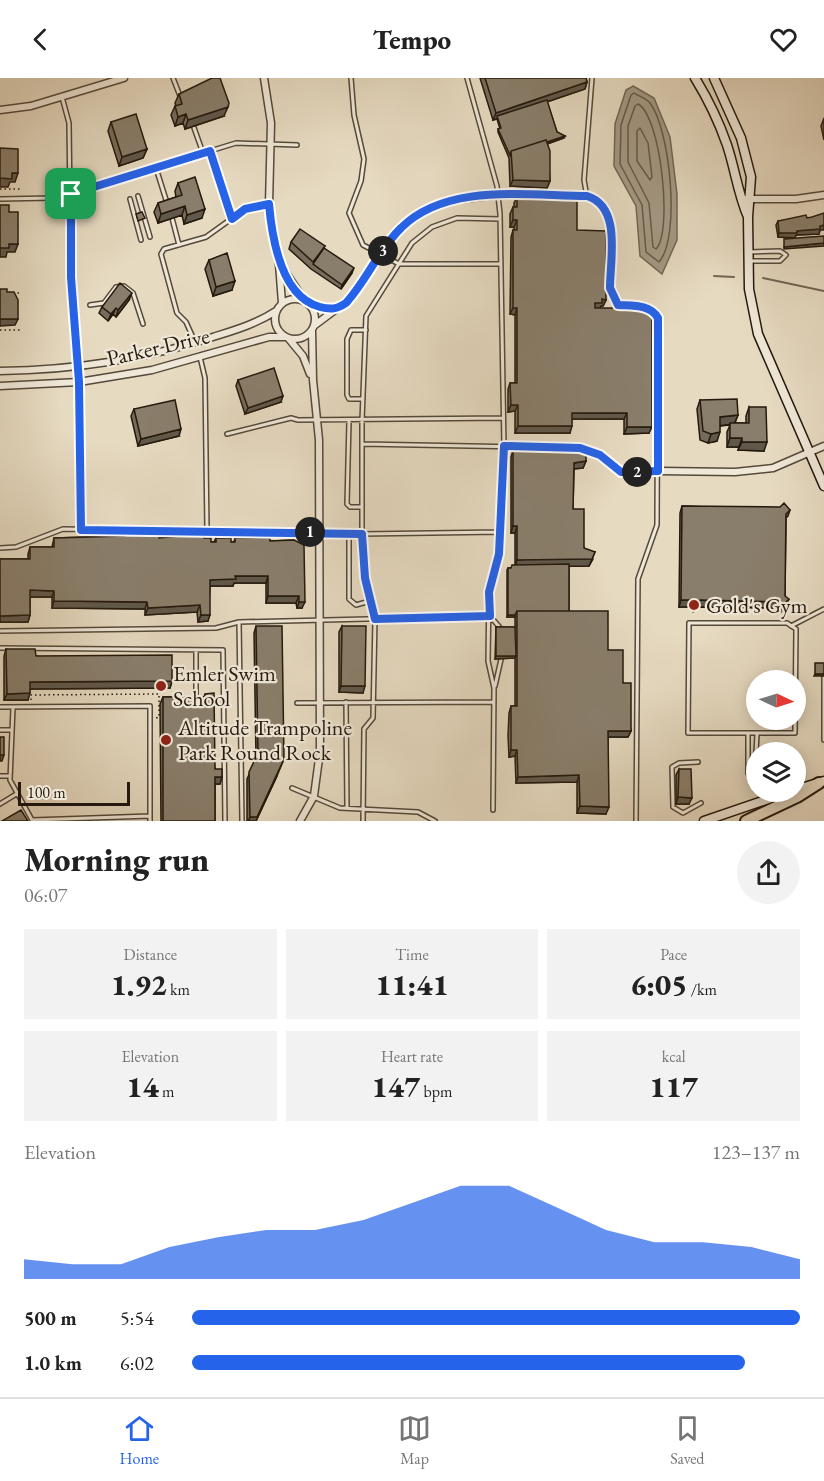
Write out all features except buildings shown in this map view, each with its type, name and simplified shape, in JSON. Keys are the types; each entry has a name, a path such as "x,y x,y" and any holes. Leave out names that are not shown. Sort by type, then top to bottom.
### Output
{"highway":[{"path":"746,821 797,797 821,782"}],"street":[{"path":"0,110 31,106 124,78"},
{"path":"264,78 271,123 269,204 279,264 282,303"},
{"path":"694,78 706,97 727,146 740,199 748,218"},
{"path":"714,78 741,138 751,177 748,218 749,289 758,333 824,486"},
{"path":"287,338 302,339 335,309 351,298 401,228 421,212 446,201 498,195"},
{"path":"740,199 796,199 824,195"},
{"path":"279,264 314,310 313,380 318,420 321,702 319,775 314,795 300,821"},
{"path":"313,380 303,356 276,328 276,311 282,303 293,299 335,309"},
{"name":"Parker Drive","path":"0,371 77,368 149,356 259,323 276,311"},
{"name":"Parker Drive","path":"0,386 79,382 153,370 269,337 287,338"},
{"path":"196,343 200,357"},
{"path":"77,368 79,382"},
{"path":"658,471 735,472 772,468 824,446"},
{"path":"806,787 821,782"},
{"path":"704,821 756,802"}],"lane":[{"path":"173,78 182,100"},
{"path":"351,78 354,115 364,159 361,181 349,213 363,245 379,256 399,264 501,264"},
{"path":"467,78 498,195 500,219 504,446 499,554 489,592 488,661 494,688"},
{"path":"587,196 584,180 592,78"},
{"path":"62,97 69,123 71,277 77,368"},
{"path":"193,125 203,153"},
{"path":"0,199 52,198 71,194 236,143 297,145"},
{"path":"210,151 232,219"},
{"path":"156,168 168,207"},
{"path":"498,195 587,196 599,200 609,213 610,288 614,298 618,305 644,307 654,312 658,318 657,525 638,579 636,821"},
{"path":"138,196 150,237"},
{"path":"130,199 141,240"},
{"path":"196,343 186,322 177,314 162,254 164,249 206,237 245,209 269,204"},
{"path":"172,218 179,245"},
{"path":"363,821 364,729 373,718 375,619 365,578 362,534 362,421 366,316 412,243 435,226 457,218 500,219"},
{"path":"780,251 786,255 780,261 748,257 780,251"},
{"path":"90,305 104,303 116,286 124,286 133,293 143,324"},
{"path":"363,399 349,399 347,395 347,339 351,330 366,330"},
{"path":"200,357 206,378 207,531"},
{"path":"79,382 81,530"},
{"path":"227,434 291,418 362,421 503,418"},
{"path":"349,421 348,504 350,507 362,507"},
{"path":"362,444 580,448 600,455 621,472 658,471"},
{"path":"0,548 16,547 63,530 134,531"},
{"path":"145,531 349,534 500,532"},
{"path":"349,534 349,599 356,605 370,601"},
{"path":"791,626 824,609"},
{"path":"0,631 216,628 239,622 490,616 502,629 502,639"},
{"path":"239,622 242,821"},
{"path":"787,622 796,629 795,733 747,733 688,733 689,623 787,622"},
{"path":"0,648 223,650 225,821"},
{"path":"493,810 494,688 502,649"},
{"path":"196,650 196,695"},
{"path":"824,676 824,740"},
{"path":"346,702 347,808"},
{"path":"297,703 494,702"},
{"path":"0,707 150,706 150,819 32,820 11,776 13,707"},
{"path":"0,730 12,730"},
{"path":"747,733 747,742"},
{"path":"757,733 757,742"},
{"path":"698,762 679,762 672,767 672,807 683,813 701,803"},
{"path":"0,776 11,776"},
{"path":"292,788 314,795 327,804 363,810 418,812 435,821"},
{"path":"0,804 18,793"}],"path":[{"path":"0,189 22,189"},
{"path":"9,293 19,293"},
{"path":"0,330 22,330"},
{"path":"31,702 31,695 159,694 159,717 156,717 156,724"}],"water":[{"path":"633,86 654,98 670,137 677,194 677,240 662,274 640,256 636,206 614,166 615,124 626,90"}],"waterway":[{"path":"714,276 734,277"},
{"path":"763,278 824,291"}],"place":[{"name":"Gold's Gym","path":"694,605"},
{"name":"Emler Swim School","path":"161,686"},
{"name":"Altitude Trampoline Park Round Rock","path":"166,740"}],"route":[{"path":"210,151 232,219 245,209 269,204 271,227 279,264 288,280 304,301 323,308 335,309 351,298 394,235 413,217 438,204 469,196 498,195 587,196 599,200 609,213 610,288 614,298 618,305 644,307 654,312 658,318 658,471 621,472 600,455 580,448 504,446 499,554 489,592 490,616 375,619 365,578 362,534 81,530 79,382 71,277 71,194 210,151"}]}
